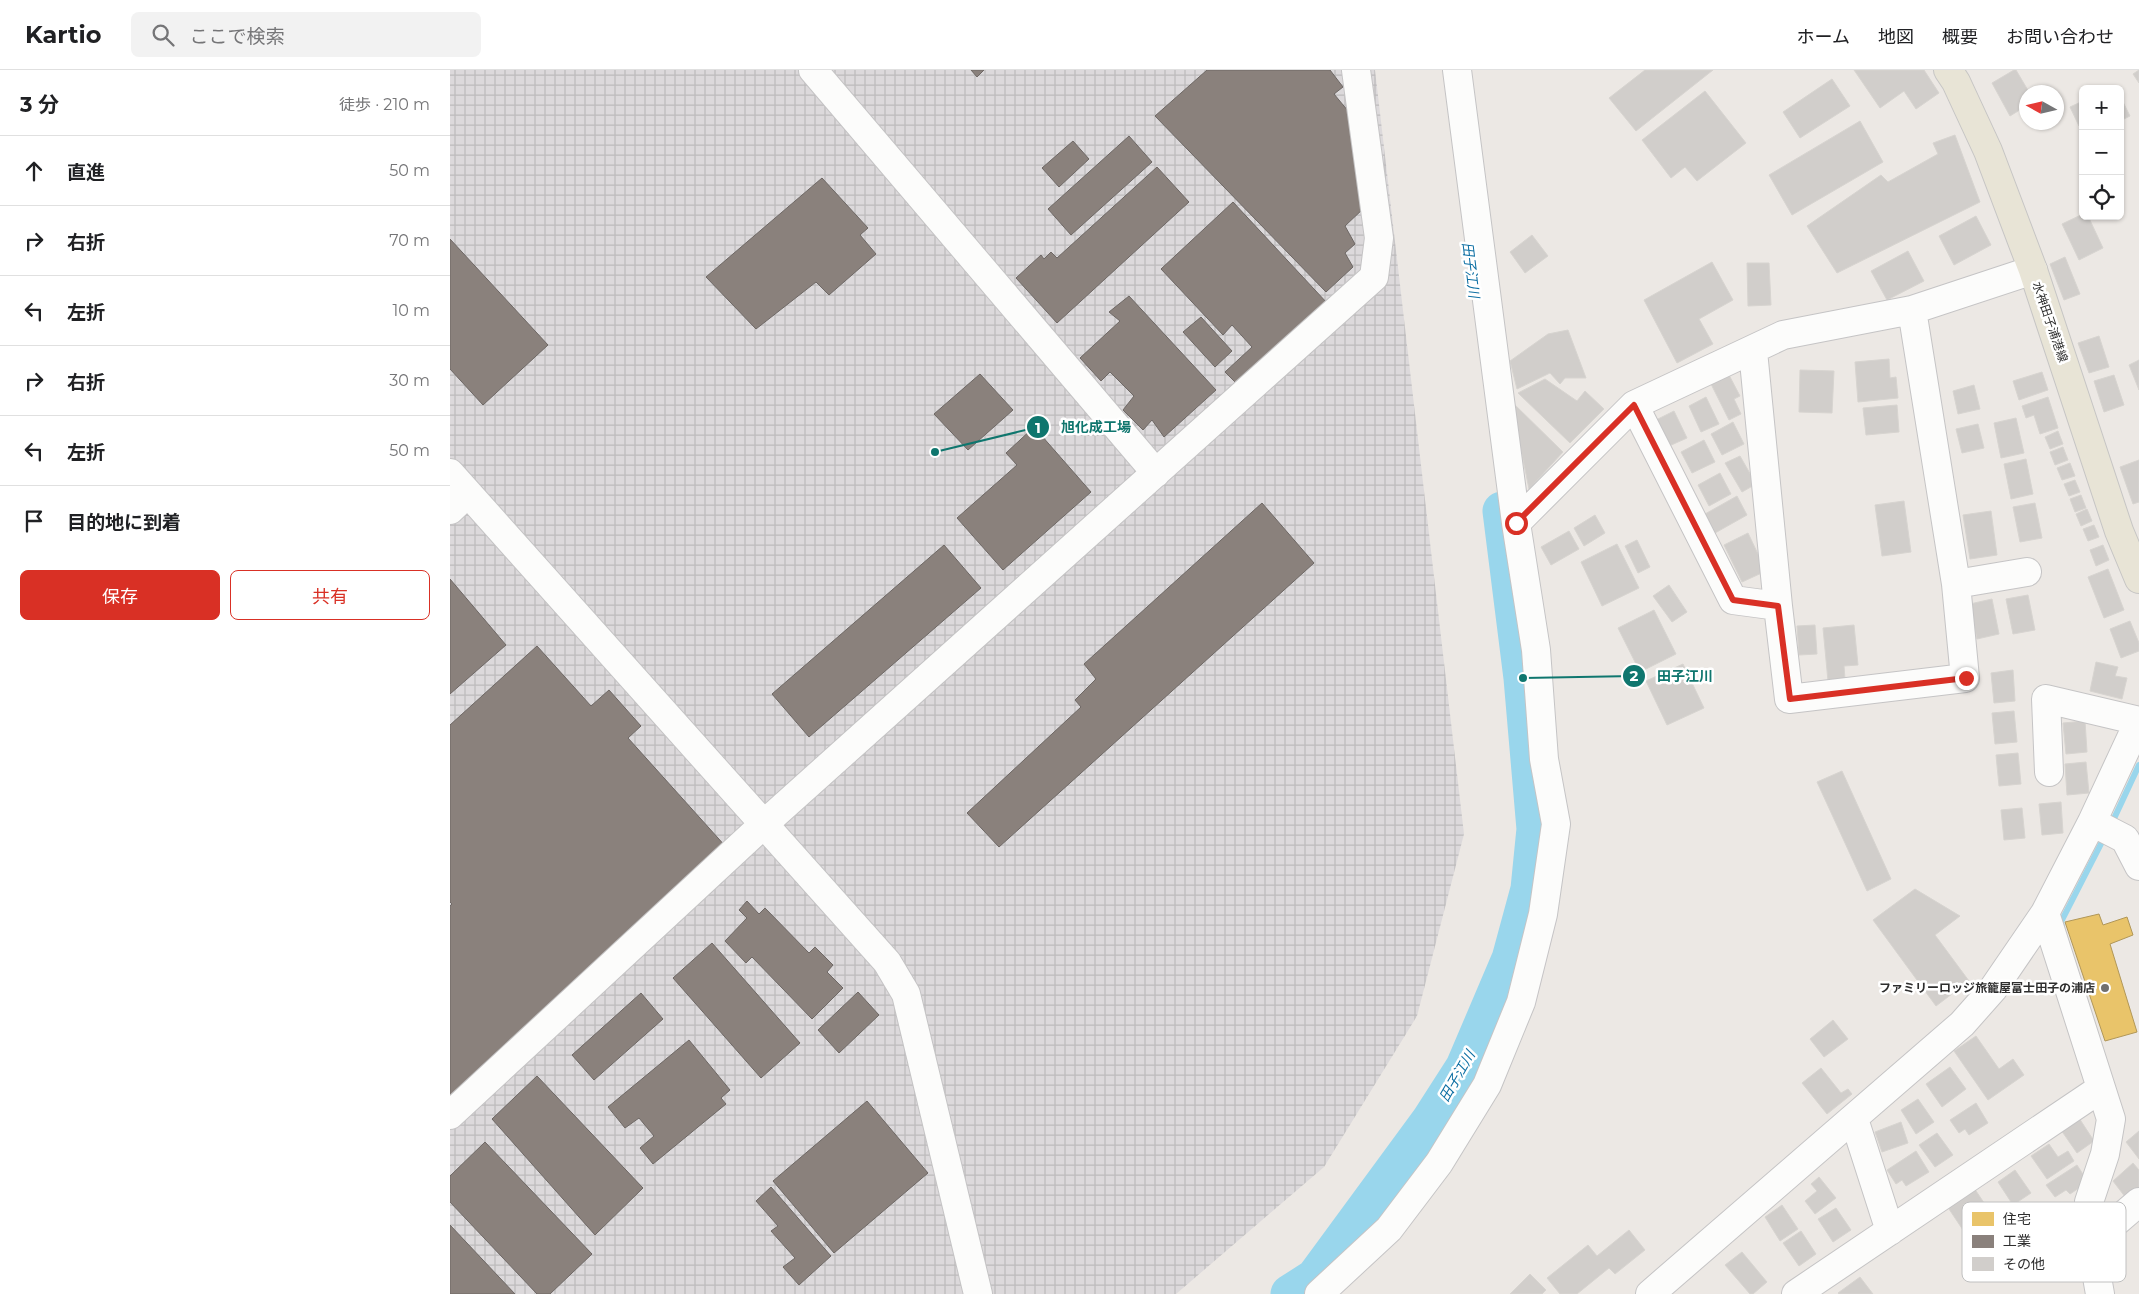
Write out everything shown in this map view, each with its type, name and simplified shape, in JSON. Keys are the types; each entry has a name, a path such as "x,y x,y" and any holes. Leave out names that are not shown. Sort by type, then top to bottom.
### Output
{"main road":[{"name":"水神田子浦港線","path":"1948,70 1956,82 1988,151 2033,270 2119,531 2139,579"}],"street":[{"path":"814,70 1156,473"},
{"path":"450,1116 764,824 1374,277 1380,238 1356,70"},
{"path":"1318,1294 1389,1229 1439,1163 1487,1085 1521,1002 1543,914 1556,824 1544,759 1536,650 1516,523 1457,70"},
{"path":"1516,523 1634,405 1753,351 1783,335 1912,310 2033,270"},
{"path":"1753,351 1778,606 1790,699 1966,678 1956,584 1912,310"},
{"path":"1634,405 1733,600 1778,606"},
{"path":"450,473 459,502 764,824 888,962 906,994 978,1294"},
{"path":"1956,584 2027,572"},
{"path":"1650,1294 1962,1024 1993,989 2102,827 2139,721 2046,699 2049,772"},
{"path":"2102,827 2125,838 2139,866"},
{"path":"2045,913 2111,1119 2105,1154 2089,1202"},
{"path":"1796,1294 2100,1089"},
{"path":"1854,1119 1890,1231"},
{"path":"2126,1213 2139,1202"}],"shaded area":[{"path":"450,70 1375,70 1464,834 1417,1016 1324,1167 1176,1294 450,1294"}],"building: 住宅":[{"name":"ファミリーロッジ旅籠屋富士田子の浦店","path":"2099,914 2103,925 2127,917 2133,935 2110,944 2137,1032 2105,1041 2065,922"}],"building: 工業":[{"path":"971,70 984,70 977,77"},
{"path":"1207,70 1330,70 1343,87 1334,94 1353,117 1364,208 1345,226 1355,244 1345,253 1353,267 1326,292 1155,116"},
{"path":"1129,136 1152,162 1071,235 1048,209"},
{"path":"1073,141 1089,159 1059,187 1042,168"},
{"path":"1157,167 1189,202 1057,323 1016,278 1041,255 1044,259 1051,252 1057,258"},
{"path":"822,178 868,228 860,235 876,254 829,295 816,282 756,329 706,277"},
{"path":"1233,202 1328,304 1240,387 1225,372 1252,347 1232,325 1223,335 1161,269"},
{"path":"450,239 548,345 483,405 450,369"},
{"path":"1129,296 1216,390 1164,437 1152,420 1143,430 1123,410 1134,396 1110,372 1101,381 1080,358 1120,321 1109,312"},
{"path":"1201,317 1232,351 1215,367 1183,332"},
{"path":"980,374 1013,410 968,450 934,414"},
{"path":"1034,427 1091,492 1003,570 957,518 1017,465 1006,453"},
{"path":"1262,503 1314,563 999,847 967,813 1081,707 1075,700 1096,679 1084,664"},
{"path":"944,545 981,588 809,737 772,694"},
{"path":"450,579 506,645 450,694"},
{"path":"537,646 591,706 609,690 641,726 628,738 727,848 453,1098 450,1095 450,906 452,904 450,902 450,725"},
{"path":"747,901 759,914 765,908 809,953 815,947 833,965 827,972 843,988 812,1019 752,957 746,963 725,941 747,918 739,910"},
{"path":"712,943 800,1043 761,1078 673,978"},
{"path":"858,992 879,1015 839,1053 818,1030"},
{"path":"641,993 663,1019 594,1080 572,1055"},
{"path":"689,1040 730,1090 721,1098 726,1104 653,1164 640,1148 654,1136 639,1118 625,1128 608,1107"},
{"path":"537,1076 643,1188 595,1235 492,1119"},
{"path":"867,1101 928,1173 834,1253 773,1181"},
{"path":"485,1142 592,1254 550,1294 537,1294 450,1202 450,1176"},
{"path":"771,1187 831,1256 799,1285 783,1267 795,1258 771,1231 778,1226 756,1201"},
{"path":"450,1225 515,1294 450,1294"}],"building: その他":[{"path":"1645,70 1713,70 1636,131 1609,98"},
{"path":"1854,70 1924,70 1939,93 1916,109 1904,91 1880,108"},
{"path":"2016,70 2025,85 2019,85 2019,110 2010,116 1992,83"},
{"path":"2139,70 2139,83 2133,74"},
{"path":"1832,79 1850,106 1800,138 1783,112"},
{"path":"1705,91 1746,143 1697,181 1685,167 1671,178 1642,140"},
{"path":"2079,103 2079,126 2070,107"},
{"path":"2124,104 2130,116 2124,119"},
{"path":"1860,121 1883,162 1792,215 1769,175"},
{"path":"1955,135 1980,202 1837,273 1807,226 1881,175 1888,182 1938,154 1933,143"},
{"path":"1976,216 1991,245 1954,265 1939,236"},
{"path":"2079,216 2079,220 2090,220 2103,248 2079,260 2062,224"},
{"path":"1532,235 1548,256 1525,273 1510,252"},
{"path":"1908,251 1924,281 1887,300 1871,271"},
{"path":"2065,257 2080,294 2064,300 2050,264"},
{"path":"1712,262 1733,300 1699,319 1713,344 1677,363 1644,300"},
{"path":"1747,263 1769,263 1771,305 1748,306"},
{"path":"1568,330 1586,378 1565,378 1560,384 1550,373 1517,389 1510,361 1548,334"},
{"path":"2099,336 2109,367 2089,373 2078,343"},
{"path":"1889,359 1890,378 1896,377 1898,398 1858,402 1855,362"},
{"path":"2139,360 2139,390 2129,365"},
{"path":"1800,370 1834,371 1832,413 1799,412"},
{"path":"2042,372 2048,390 2019,400 2013,381"},
{"path":"1729,375 1740,396 1734,399 1741,414 1729,420 1711,384"},
{"path":"2114,375 2124,405 2104,412 2094,381"},
{"path":"1545,379 1577,401 1585,391 1604,409 1570,443 1518,393"},
{"path":"1974,385 1980,409 1958,414 1953,391"},
{"path":"1706,397 1719,424 1701,432 1689,406"},
{"path":"2048,397 2058,428 2040,434 2034,415 2026,418 2022,406"},
{"path":"1511,401 1563,452 1529,489"},
{"path":"1897,405 1899,432 1866,435 1863,408"},
{"path":"1674,411 1687,438 1669,446 1656,420"},
{"path":"2016,418 2024,453 2001,458 1994,423"},
{"path":"1733,422 1744,444 1722,455 1711,434"},
{"path":"1978,424 1984,448 1962,453 1956,429"},
{"path":"2058,431 2063,444 2050,449 2045,437"},
{"path":"1704,440 1715,462 1692,473 1681,452"},
{"path":"2063,447 2068,460 2055,465 2050,452"},
{"path":"1740,456 1756,484 1742,492 1725,463"},
{"path":"2026,459 2033,494 2011,499 2004,464"},
{"path":"2139,460 2139,502 2133,504 2120,467"},
{"path":"2070,463 2075,476 2062,480 2057,468"},
{"path":"1720,473 1731,494 1709,506 1698,485"},
{"path":"2075,480 2080,492 2069,496 2064,484"},
{"path":"2081,495 2086,508 2075,512 2070,499"},
{"path":"1737,496 1747,515 1715,533 1705,514"},
{"path":"1904,501 1911,552 1882,556 1875,505"},
{"path":"2035,503 2042,538 2020,542 2013,507"},
{"path":"2087,509 2092,521 2081,526 2076,514"},
{"path":"1991,511 1997,555 1970,559 1963,515"},
{"path":"1595,515 1605,533 1584,546 1574,528"},
{"path":"2094,525 2099,537 2088,541 2083,529"},
{"path":"1569,531 1579,549 1551,565 1541,547"},
{"path":"1748,533 1766,571 1742,582 1724,545"},
{"path":"1637,540 1650,567 1638,573 1625,546"},
{"path":"1617,544 1639,588 1602,606 1581,562"},
{"path":"2103,545 2109,560 2096,566 2090,550"},
{"path":"2108,569 2124,610 2104,618 2088,577"},
{"path":"1669,585 1687,612 1672,622 1653,596"},
{"path":"2028,595 2035,630 2013,634 2006,599"},
{"path":"1992,599 1999,634 1977,639 1970,604"},
{"path":"1654,610 1676,654 1640,672 1618,628"},
{"path":"2130,621 2139,643 2139,651 2121,658 2110,629"},
{"path":"1815,625 1817,654 1799,655 1797,626"},
{"path":"1854,625 1858,665 1844,666 1845,679 1828,681 1823,628"},
{"path":"2096,662 2118,667 2115,676 2127,678 2122,699 2090,691"},
{"path":"1683,664 1704,708 1667,725 1646,681"},
{"path":"2013,670 2015,701 1994,703 1991,673"},
{"path":"2014,711 2017,742 1995,744 1992,713"},
{"path":"2085,721 2087,752 2066,754 2063,723"},
{"path":"2018,753 2021,784 1999,786 1996,755"},
{"path":"2086,762 2089,793 2067,795 2065,764"},
{"path":"1842,771 1891,879 1867,891 1817,782"},
{"path":"2061,802 2063,833 2042,835 2039,804"},
{"path":"2022,808 2025,838 2004,840 2001,810"},
{"path":"1915,889 1960,916 1935,935 1969,981 1936,1006 1873,920"},
{"path":"1833,1020 1848,1039 1824,1057 1810,1039"},
{"path":"1976,1036 1999,1069 2013,1059 2024,1075 1988,1100 1954,1051"},
{"path":"1950,1067 1966,1089 1942,1107 1926,1084"},
{"path":"1821,1068 1841,1093 1848,1089 1852,1094 1827,1114 1802,1083"},
{"path":"1918,1099 1934,1122 1916,1134 1901,1110"},
{"path":"1976,1103 1988,1123 1969,1135 1965,1129 1959,1133 1950,1120"},
{"path":"2079,1118 2094,1141 2077,1153 2061,1130"},
{"path":"1901,1122 1908,1143 1882,1152 1875,1132"},
{"path":"2139,1131 2139,1159 2126,1142"},
{"path":"1937,1133 1953,1155 1935,1167 1919,1145"},
{"path":"2049,1144 2058,1157 2068,1151 2074,1161 2047,1179 2031,1156"},
{"path":"1916,1151 1929,1172 1906,1186 1902,1180 1896,1184 1887,1170"},
{"path":"2133,1163 2139,1170 2139,1188 2126,1198 2113,1181"},
{"path":"2077,1165 2088,1182 2070,1194 2066,1190 2055,1197 2046,1185"},
{"path":"2015,1170 2031,1193 2018,1202 2011,1202 1998,1182"},
{"path":"1819,1177 1836,1198 1815,1214 1805,1201 1817,1191 1811,1184"},
{"path":"1974,1188 1983,1202 1962,1202 1962,1228 1947,1206"},
{"path":"1782,1205 1798,1229 1780,1241 1765,1217"},
{"path":"1836,1208 1851,1230 1833,1242 1818,1219"},
{"path":"1629,1230 1645,1250 1615,1274 1609,1268 1577,1294 1560,1294 1547,1278 1588,1245 1597,1256"},
{"path":"1801,1231 1816,1254 1799,1266 1783,1243"},
{"path":"1742,1252 1767,1282 1753,1294 1750,1294 1725,1265"},
{"path":"1530,1274 1546,1290 1542,1294 1510,1294"},
{"path":"1860,1277 1873,1294 1838,1293"}],"waterway":[{"name":"田子江川","path":"1290,1294 1315,1278 1431,1120 1465,1067 1511,959 1530,889 1536,829 1523,678 1502,511"},
{"path":"2111,825 2139,765"},
{"path":"2062,927 2061,922 2105,836"}],"place":[{"name":"旭化成工場","path":"935,452"},
{"name":"田子江川","path":"1523,678"},
{"name":"ファミリーロッジ旅籠屋富士田子の浦店","path":"2105,988"}],"route":[{"path":"1516,523 1634,405 1733,600 1778,606 1790,699 1966,678"}]}
